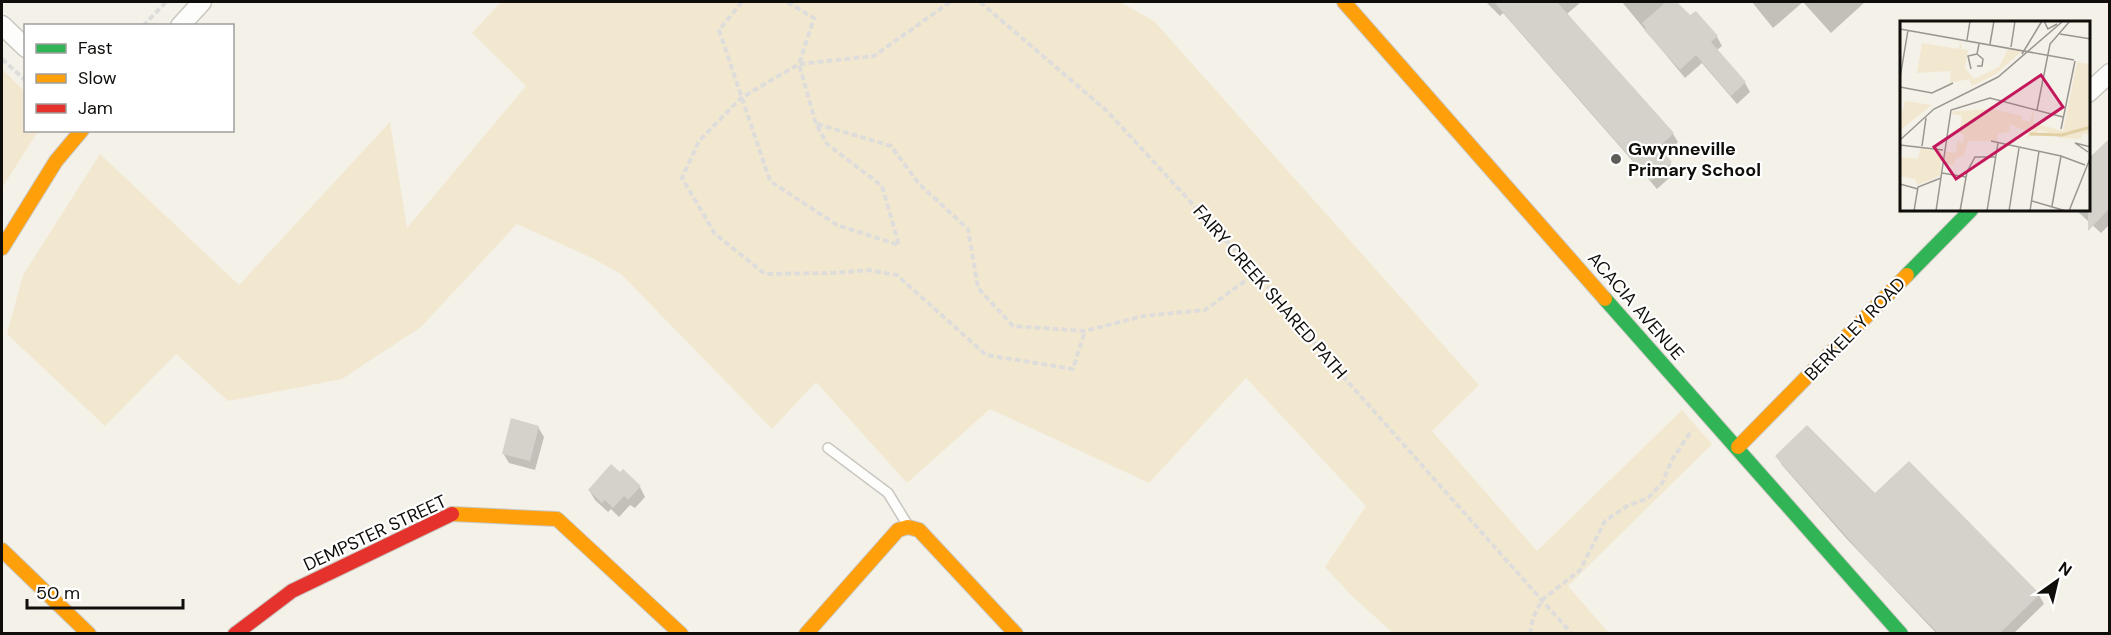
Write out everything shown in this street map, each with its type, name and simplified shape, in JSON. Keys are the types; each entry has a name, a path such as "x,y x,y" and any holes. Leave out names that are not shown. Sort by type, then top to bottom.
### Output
{"street":[{"path":"182,24 202,2"},
{"name":"ACACIA AVENUE","path":"1344,2 1901,633"},
{"path":"2,25 24,46"},
{"path":"2090,91 2109,73"},
{"path":"2,248 56,161 80,132"},
{"name":"BERKELEY ROAD","path":"1738,447 1969,212"},
{"name":"DEMPSTER STREET","path":"235,633 292,591 455,513 557,519 681,633"},
{"path":"806,633 898,530 908,527 919,530 1016,633"},
{"path":"2,550 89,633"}],"lane":[{"path":"828,448 888,493 908,527"}],"path":[{"path":"145,24 166,2"},
{"path":"742,2 719,30 770,181 837,225 899,245 882,186 827,144 816,124 799,64 814,18 787,2"},
{"path":"950,2 874,56 799,64 741,98 699,141 682,178 715,234 765,274 868,270 897,274 986,355 1073,369 1085,331"},
{"name":"FAIRY CREEK SHARED PATH","path":"980,2 1107,111 1256,273 1340,373 1572,633"},
{"path":"2,59 24,79"},
{"path":"816,124 891,146 919,184 968,229 978,288 1013,327 1085,331 1143,316 1205,310 1256,273"},
{"path":"1530,633 1533,618 1542,600 1580,570 1605,521 1628,506 1648,498 1662,483 1672,460 1692,430"}],"shaded area":[{"path":"501,2 1120,2 1154,21 1479,385 1432,431 1537,551 1682,410 1712,444 1568,586 1609,633 1393,633 1352,596 1325,567 1366,506 1246,378 1149,483 990,409 907,483 816,382 772,429 621,274 592,258 517,224 421,327 342,379 228,401 176,354 105,426 7,334 23,275 100,154 239,285 390,122 407,228 526,86 472,33"},
{"path":"2,69 24,91 24,132 37,132 2,188"}],"building":[{"path":"1494,2 1557,2 1674,133 1659,147 1672,162 1651,181"},
{"path":"1666,2 1677,2 1690,15 1696,11 1718,36 1711,42 1746,82 1731,96 1696,55 1680,70 1644,30 1646,28 1642,23"},
{"path":"2109,139 2109,209 2088,231 2088,212 2090,212 2090,157"},
{"path":"511,418 539,426 530,461 502,454"},
{"path":"1807,425 1875,493 1909,461 2040,594 2000,633 1938,633 1870,563 1775,456"},
{"path":"611,464 620,472 623,469 641,486 628,500 624,496 613,508 605,500 602,503 588,490"}],"traffic: fast":[{"path":"1907,275 1969,212"},
{"path":"1605,299 1901,634"}],"traffic: slow":[{"path":"1344,2 1605,299"},
{"path":"2,248 56,161 80,132"},
{"path":"1738,447 1907,275"},
{"path":"452,514 557,519 681,634"},
{"path":"806,634 898,530 908,527 919,530 1016,634"},
{"path":"2,550 89,634"}],"traffic: jam":[{"path":"235,634 292,591 452,514"}],"place":[{"name":"Gwynneville Primary School","path":"1616,159"}]}
